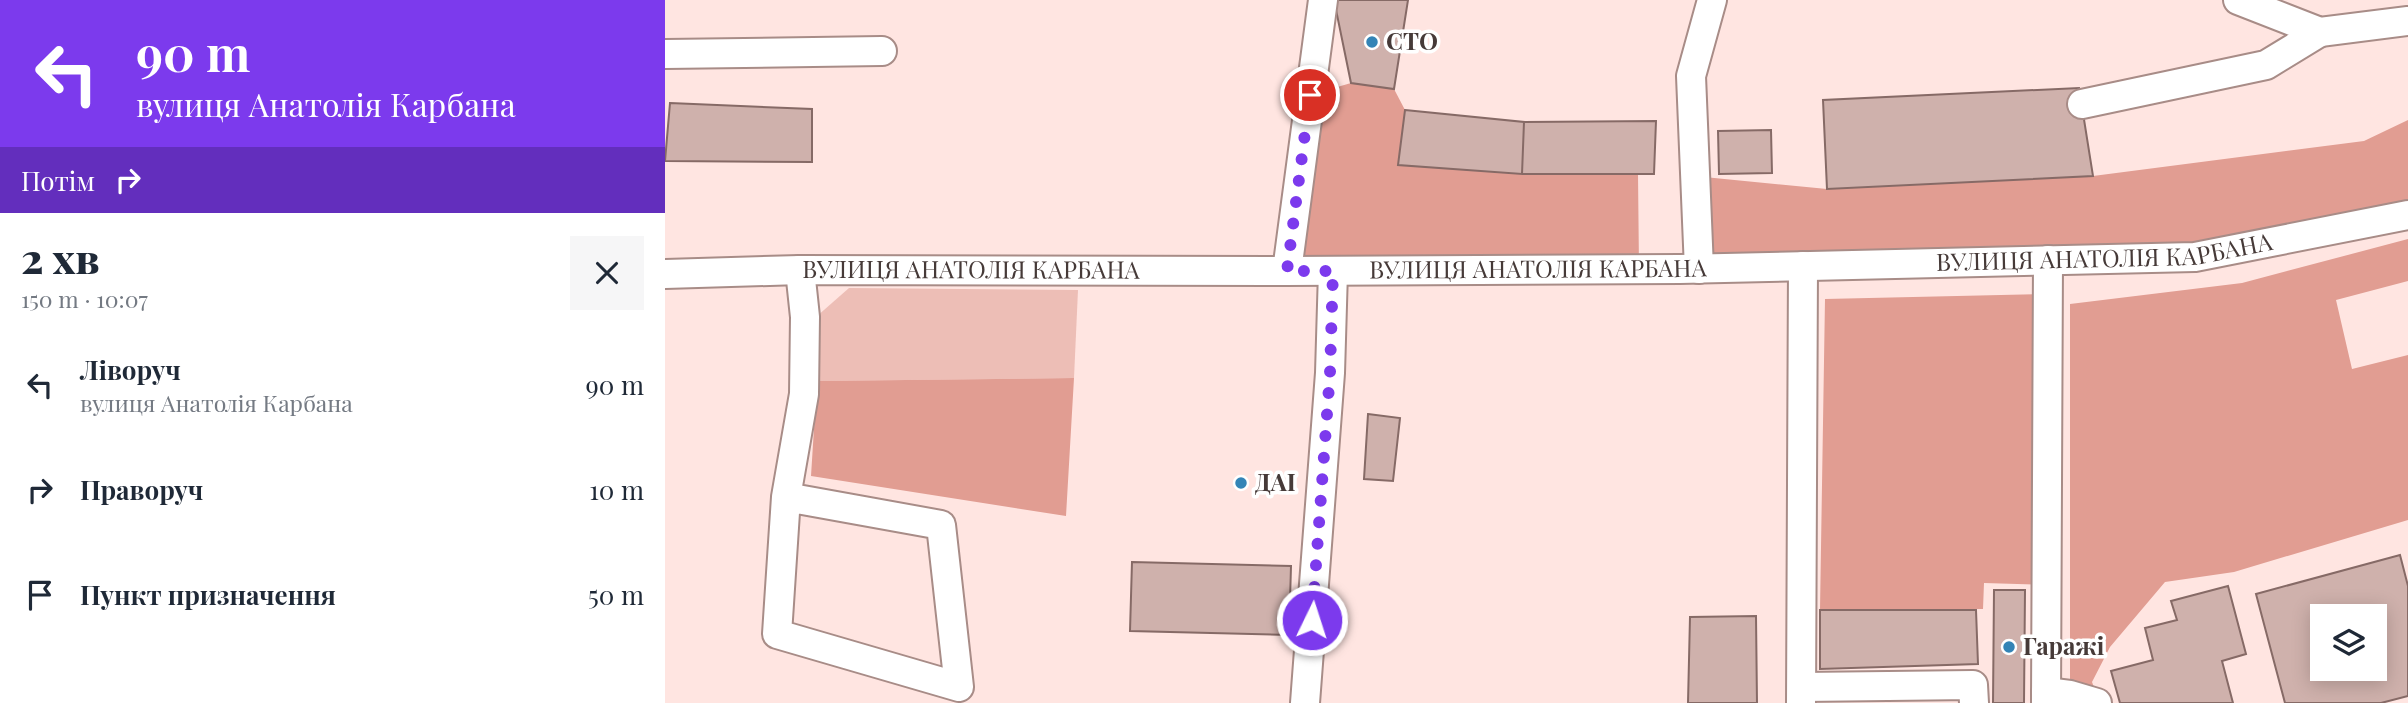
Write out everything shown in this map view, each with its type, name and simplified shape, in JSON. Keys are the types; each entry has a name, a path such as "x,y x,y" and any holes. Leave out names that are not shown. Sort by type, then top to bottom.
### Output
{"street":[{"path":"1287,271 1323,0"},
{"path":"1699,269 1692,76 1712,0"},
{"path":"2238,0 2320,32"},
{"path":"2082,104 2266,65 2320,32 2408,20"},
{"path":"665,54 882,51"},
{"name":"ВУЛИЦЯ АНАТОЛІЯ КАРБАНА","path":"665,274 800,270 1699,269 2195,257 2408,215"},
{"path":"2048,260 2046,697 2070,695 2097,703"},
{"path":"1803,267 1802,695 1973,685 1974,703"},
{"path":"786,497 941,525 960,687 777,634 786,497 804,394 805,317 800,270"},
{"path":"1305,703 1330,373 1333,271"}],"shaded area":[{"path":"1351,83 1394,89 1405,110 1399,165 1522,174 1638,174 1639,269 1287,271 1310,95"},
{"path":"2408,120 2408,215 2195,257 1699,269 1694,176 1827,189 2093,176 2364,141"},
{"path":"2408,239 2408,281 2336,300 2352,369 2408,355 2408,520 2234,572 2165,582 2110,647 2092,682 2100,703 2070,695 2070,304 2242,283"},
{"path":"849,288 1078,290 1074,378 817,381 816,317"},
{"path":"2048,294 2046,585 1984,583 1983,609 1820,610 1825,299"},
{"path":"1074,378 1066,516 811,476 817,381"}],"building":[{"name":"СТО","path":"1334,0 1408,0 1394,89 1351,83"},
{"path":"2079,88 2093,176 1827,189 1823,100"},
{"path":"670,103 812,109 812,162 665,161"},
{"path":"1405,110 1524,122 1522,174 1398,165"},
{"path":"1656,121 1654,174 1522,174 1524,122"},
{"path":"1771,130 1772,173 1719,174 1718,131"},
{"path":"1368,414 1400,418 1393,481 1364,479"},
{"path":"2400,555 2408,586 2408,696 2381,703 2285,703 2256,594"},
{"path":"1132,562 1291,566 1289,635 1130,631"},
{"path":"2228,586 2246,654 2222,661 2233,703 2120,703 2111,671 2153,660 2145,628 2177,620 2171,601"},
{"name":"Гаражі","path":"1994,590 2025,590 2024,703 1993,703"},
{"path":"1820,610 1976,610 1978,664 1820,669"},
{"path":"1756,616 1757,703 1688,703 1690,617"}],"place":[{"name":"СТО","path":"1372,42"},
{"name":"ДАІ","path":"1241,483"},
{"name":"Гаражі","path":"2009,647"}],"route":[{"path":"1310,95 1287,271 1333,271 1330,373 1312,620"}]}
